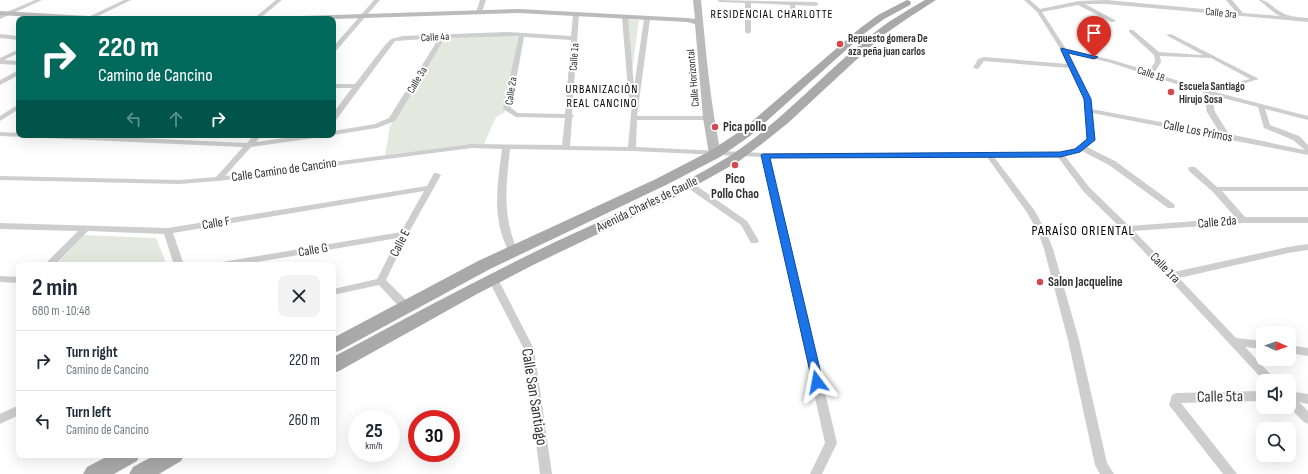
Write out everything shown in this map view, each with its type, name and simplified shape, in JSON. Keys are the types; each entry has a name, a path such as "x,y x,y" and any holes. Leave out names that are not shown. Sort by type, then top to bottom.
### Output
{"main road":[{"name":"Calle Horizontal","path":"697,0 708,118 715,154"},
{"name":"Avenida Charles de Gaulle","path":"336,344 484,265 715,154 746,133 862,31 881,18 913,0"},
{"name":"Avenida Charles de Gaulle","path":"336,364 493,279 688,184 739,155 773,129 898,19 932,0"},
{"path":"336,18 479,12 519,12 692,20 700,23"},
{"path":"4,13 46,16"},
{"path":"401,328 388,329 386,324 406,307"},
{"path":"349,357 350,350 355,345 376,333 375,329 364,330"},
{"path":"94,474 124,458"},
{"path":"140,474 169,458"}],"street":[{"path":"0,16 4,13 39,0"},
{"path":"94,16 128,0"},
{"path":"260,16 279,0"},
{"path":"336,48 377,0"},
{"path":"479,12 483,0"},
{"path":"720,0 816,4"},
{"path":"1028,0 1064,50 1087,99 1091,140 1083,148 1118,167 1171,206"},
{"path":"1229,0 1242,15"},
{"path":"1262,0 1278,13 1306,21"},
{"path":"748,1 748,32"},
{"name":"Calle 3ra","path":"1038,12 1079,3 1106,2 1306,21"},
{"path":"792,3 794,17"},
{"path":"1079,3 1113,21"},
{"name":"Calle 1a","path":"566,147 570,116 576,15"},
{"path":"625,18 633,118"},
{"path":"632,150 633,118 647,19"},
{"path":"1132,31 1157,54 1212,57"},
{"name":"Calle 4a","path":"336,114 393,40 443,36 522,34 575,38"},
{"name":"Calle 2a","path":"522,34 507,109 516,114 570,116"},
{"path":"1169,35 1256,79 1207,92 1211,112 1226,136"},
{"path":"0,36 16,38"},
{"name":"Calle 3a","path":"336,133 377,126 388,122 395,116 443,36"},
{"name":"Calle 18","path":"1064,50 1110,61 1207,92 1308,118"},
{"path":"0,61 16,53"},
{"path":"1150,74 1158,62 1157,54"},
{"path":"976,68 980,60 984,59 1072,66"},
{"path":"0,61 16,63"},
{"path":"0,83 16,74"},
{"path":"336,86 356,86"},
{"path":"1261,106 1267,126 1296,138 1308,149"},
{"path":"0,119 16,108"},
{"name":"Calle Los Primos","path":"1088,110 1308,153"},
{"path":"633,118 708,118"},
{"path":"0,134 16,135"},
{"path":"126,138 173,142 249,145 299,138"},
{"path":"173,142 177,138"},
{"path":"218,179 255,138"},
{"name":"Calle Camino de Cancino","path":"0,178 179,182 218,179 472,146 566,147 739,155 1060,155 1083,148"},
{"path":"506,146 501,190 501,214 507,239 513,252"},
{"path":"765,155 831,443 816,474"},
{"path":"988,155 1001,174 1027,206 1041,231 1050,255 1073,336 1101,465 1108,474"},
{"name":"Calle 1ra","path":"1060,155 1085,190 1127,229 1173,276 1264,374"},
{"path":"1192,169 1214,189 1243,220"},
{"name":"Calle E","path":"381,281 404,234 437,175"},
{"path":"688,184 744,223 754,241"},
{"name":"Calle F","path":"0,226 168,231 429,188"},
{"path":"1214,189 1308,189"},
{"name":"Calle 2da","path":"1127,229 1243,220 1308,220"},
{"path":"52,262 85,229"},
{"path":"168,231 178,262"},
{"name":"Calle G","path":"240,262 404,234"},
{"path":"1173,276 1288,250 1308,247"},
{"path":"0,279 16,280"},
{"name":"Calle San Santiago","path":"493,279 529,349 546,474"},
{"path":"336,291 381,281 406,307"},
{"path":"1232,341 1256,344"},
{"path":"1296,350 1308,352"},
{"name":"Calle 5ta","path":"1231,474 1175,405 1176,398 1256,396"},
{"path":"1296,397 1308,399"},
{"path":"1296,407 1308,419"},
{"path":"0,419 16,411"}],"shaded area":[{"path":"623,19 639,20 629,93"},
{"path":"522,35 504,113 496,117 484,144 385,155 390,126 446,37"},
{"path":"84,235 156,238 166,262 59,262"}],"place":[{"name":"Repuesto gomera De aza peña juan carlos","path":"840,44"},
{"name":"Escuela Santiago Hirujo Sosa","path":"1171,92"},
{"name":"Pica pollo","path":"715,127"},
{"name":"Pico Pollo Chao","path":"735,165"},
{"name":"Salon Jacqueline","path":"1040,282"}],"district":[{"name":"RESIDENCIAL CHARLOTTE","path":"772,14"},
{"name":"URBANIZACIÓN REAL CANCINO","path":"602,96"},
{"name":"PARAÍSO ORIENTAL","path":"1083,230"}],"route":[{"path":"817,382 765,155 1060,155 1078,150 1083,148 1091,140 1087,99 1064,50 1094,57"}]}
